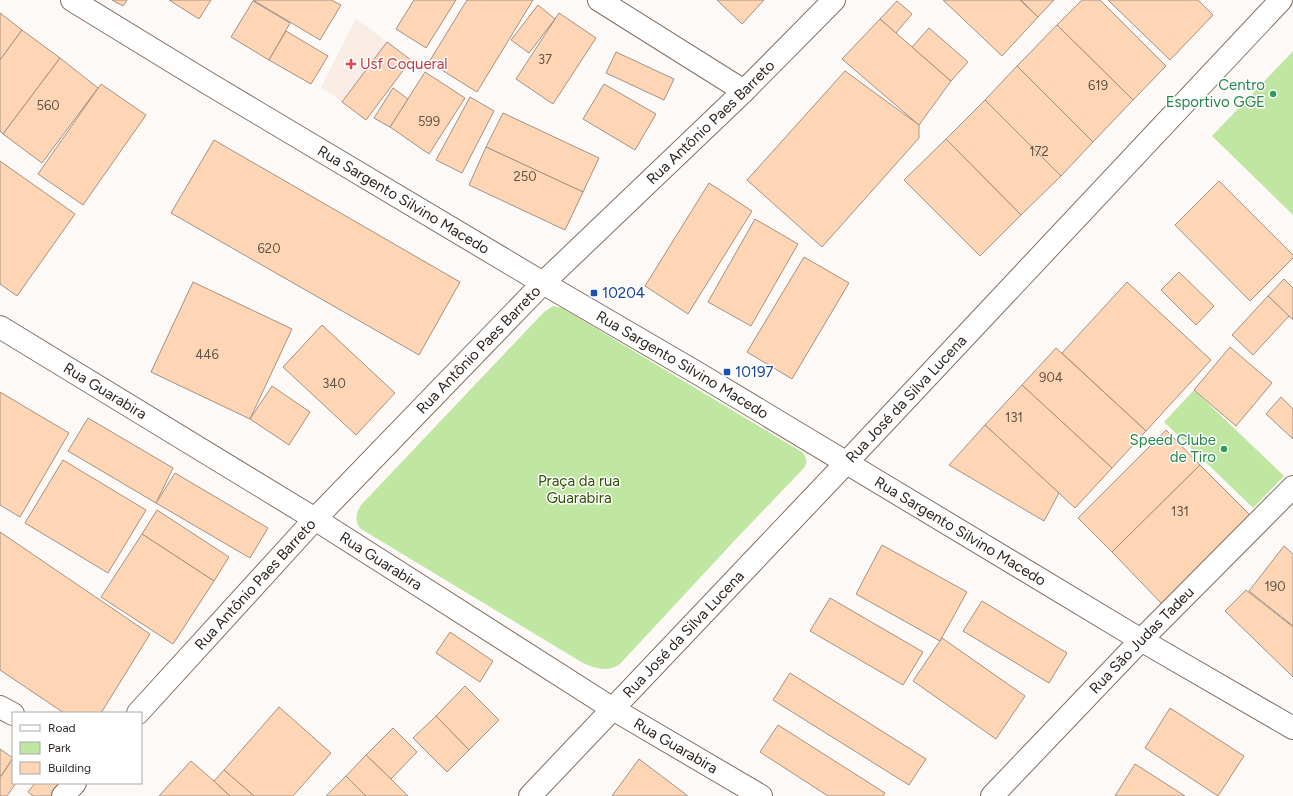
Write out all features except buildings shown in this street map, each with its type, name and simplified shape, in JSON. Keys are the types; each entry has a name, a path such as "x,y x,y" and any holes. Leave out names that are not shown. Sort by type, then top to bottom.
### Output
{"street":[{"name":"Rua Sargento Silvino Macedo","path":"72,0 206,82 543,283 847,462 1142,640 1293,728"},
{"path":"599,0 744,91"},
{"name":"Rua Antônio Paes Barreto","path":"139,712 315,519 543,283 744,91 834,0"},
{"name":"Rua José da Silva Lucena","path":"530,796 847,462 1281,0"},
{"name":"Rua Guarabira","path":"0,327 315,519 613,709 761,796"},
{"name":"Rua São Judas Tadeu","path":"992,796 1142,640 1293,487"},
{"path":"0,707 12,713"},
{"path":"63,796 74,784"}],"shaded area":[{"name":"Usf Coqueral","path":"356,19 387,42 342,102 321,87"}],"green space":[{"name":"Centro Esportivo GGE","path":"1293,51 1293,215 1212,136"},
{"name":"Praça da rua Guarabira","path":"553,306 562,308 802,452 806,460 806,465 803,469 619,665 606,669 592,667 583,663 361,529 357,523 357,514 361,505 544,312"},
{"name":"Speed Clube de Tiro","path":"1194,390 1284,476 1253,508 1164,422"}],"place":[{"name":"Usf Coqueral","path":"351,64"},
{"name":"Centro Esportivo GGE","path":"1273,94"},
{"name":"10204","path":"594,293"},
{"name":"10197","path":"727,372"},
{"name":"Speed Clube de Tiro","path":"1224,449"}]}
